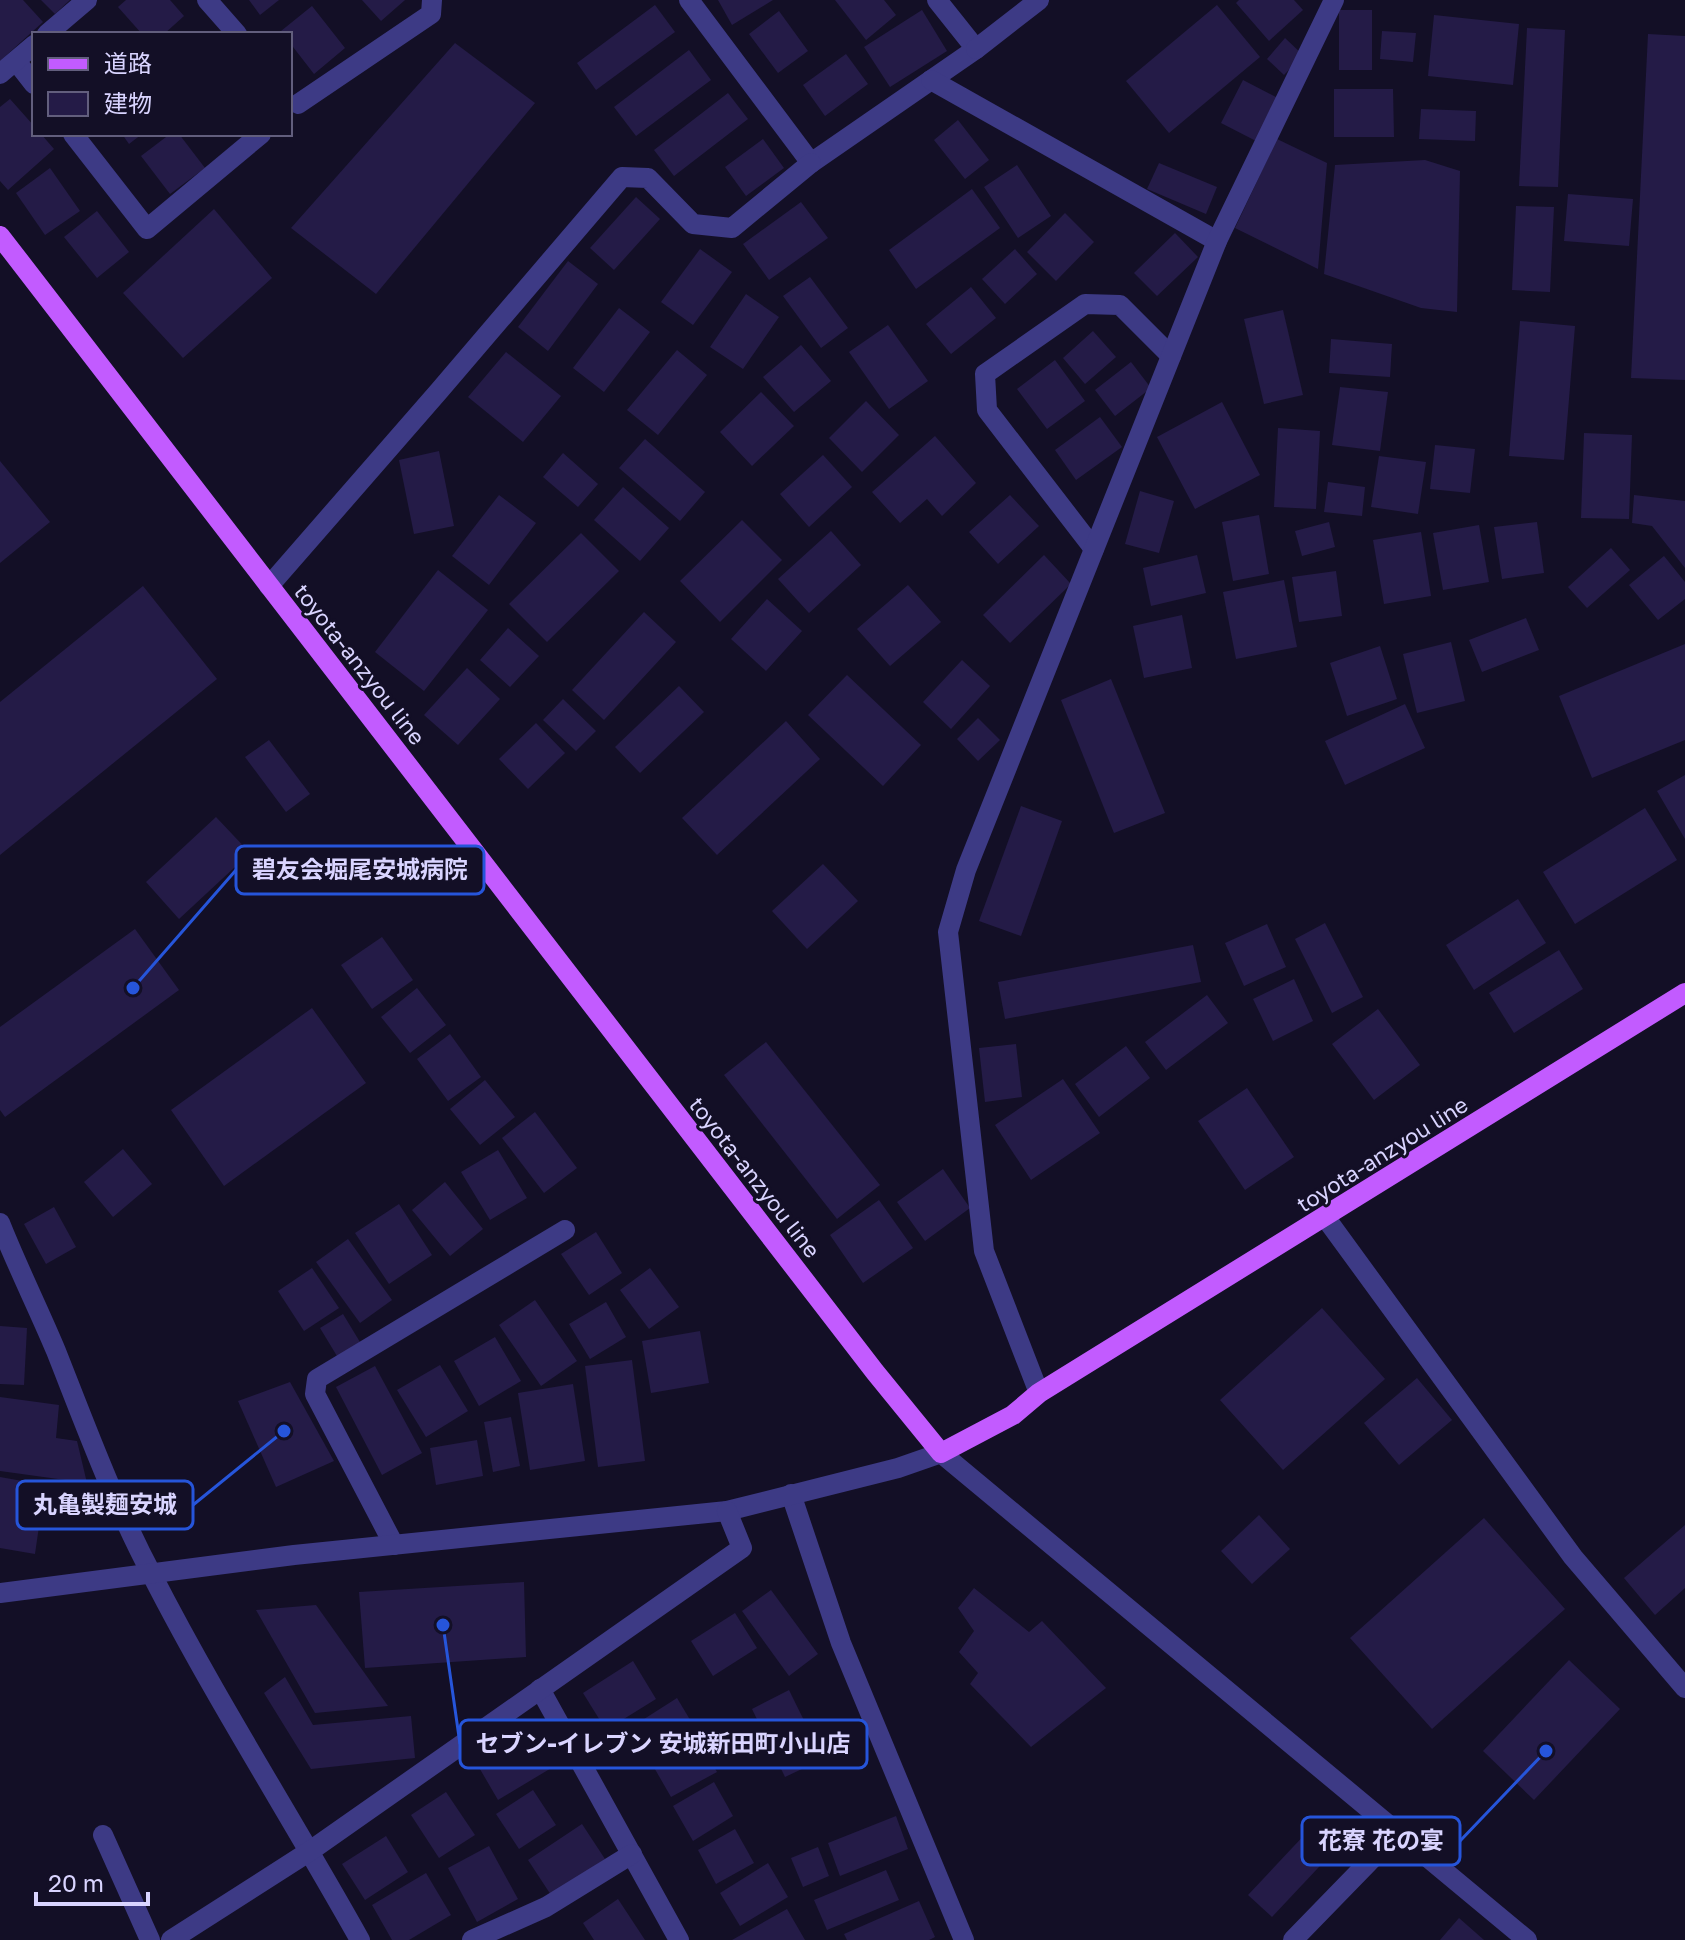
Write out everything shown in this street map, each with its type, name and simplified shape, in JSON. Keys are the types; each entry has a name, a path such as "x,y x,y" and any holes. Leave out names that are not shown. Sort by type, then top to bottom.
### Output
{"main road":[{"name":"toyota-anzyou line","path":"0,236 875,1372 941,1453 1013,1415 1039,1393 1685,993"}],"street":[{"path":"49,32 87,0"},
{"path":"207,0 235,32"},
{"path":"293,103 431,14 432,0"},
{"path":"689,0 811,163"},
{"path":"937,0 976,49"},
{"path":"269,586 622,177 648,178 693,224 732,228 811,163 976,49 1039,0"},
{"path":"1039,1393 984,1251 948,932 966,870 1217,241 1334,0"},
{"path":"32,47 8,68 32,83"},
{"path":"931,80 1217,241"},
{"path":"75,136 147,229 259,136"},
{"path":"1094,549 987,410 985,374 1085,304 1120,305 1171,356"},
{"path":"1325,1217 1573,1557 1685,1688"},
{"path":"0,1223 84,1426 151,1574 360,1940"},
{"path":"394,1545 315,1394 317,1379 565,1230"},
{"path":"0,1593 394,1545 727,1511 898,1468 941,1453 1527,1940"},
{"path":"791,1494 841,1643 964,1940"},
{"path":"171,1940 310,1851 742,1548 727,1511"},
{"path":"540,1689 679,1940"},
{"path":"1293,1940 1398,1832"},
{"path":"103,1835 150,1940"},
{"path":"472,1940 546,1907 632,1854"}],"building":[{"path":"0,0 23,0 43,22 0,61"},
{"path":"41,0 70,0 55,14"},
{"path":"126,0 170,0 184,16 166,32 140,32 118,7"},
{"path":"249,0 279,0 260,15"},
{"path":"362,0 405,0 381,21"},
{"path":"718,0 773,0 732,25"},
{"path":"835,0 884,0 896,15 866,40"},
{"path":"1239,0 1294,0 1303,10 1269,41 1236,3"},
{"path":"655,5 675,32 596,90 577,63"},
{"path":"1217,5 1260,57 1169,133 1126,81"},
{"path":"312,6 345,48 314,74 292,46 292,32 281,31"},
{"path":"922,10 947,51 890,87 864,47"},
{"path":"1339,10 1372,10 1372,70 1339,70"},
{"path":"779,11 808,51 778,73 749,34"},
{"path":"1434,15 1519,24 1513,85 1428,76"},
{"path":"1527,28 1565,30 1558,187 1519,186"},
{"path":"1382,31 1416,33 1413,62 1380,59"},
{"path":"1648,34 1685,36 1685,380 1631,378"},
{"path":"1285,38 1303,55 1284,75 1267,59"},
{"path":"455,43 535,103 376,294 291,228"},
{"path":"689,50 711,80 636,136 614,107"},
{"path":"846,54 868,84 825,116 803,85"},
{"path":"1243,80 1278,98 1256,141 1221,123"},
{"path":"1334,89 1393,89 1394,137 1334,137"},
{"path":"728,93 748,119 674,176 654,150"},
{"path":"10,99 32,124 32,136 43,136 54,149 8,190 0,181 0,107"},
{"path":"1421,109 1476,111 1475,141 1419,139"},
{"path":"958,120 989,160 965,179 934,140"},
{"path":"123,136 139,136 129,144"},
{"path":"167,136 181,136 205,168 170,194 141,156"},
{"path":"763,139 784,168 746,196 725,167"},
{"path":"1277,139 1327,163 1318,269 1235,228"},
{"path":"1425,160 1460,171 1457,312 1421,308 1324,274 1335,165"},
{"path":"1159,163 1217,187 1206,214 1147,189"},
{"path":"1017,165 1051,216 1018,238 984,187"},
{"path":"50,168 80,211 45,235 16,193"},
{"path":"972,189 1000,228 916,289 889,250"},
{"path":"1568,194 1633,199 1629,246 1564,241"},
{"path":"636,197 660,219 614,270 590,248"},
{"path":"801,202 828,238 769,280 743,244"},
{"path":"1516,206 1554,207 1550,292 1512,290"},
{"path":"214,209 272,278 183,358 123,293"},
{"path":"97,211 129,252 97,278 64,237"},
{"path":"1065,213 1094,242 1056,281 1027,252"},
{"path":"1175,233 1198,257 1157,296 1134,273"},
{"path":"700,249 732,272 693,325 661,302"},
{"path":"1015,249 1037,274 1005,304 982,279"},
{"path":"568,261 598,284 548,351 518,327"},
{"path":"810,277 848,328 821,348 783,296"},
{"path":"971,287 996,318 951,354 926,324"},
{"path":"746,294 779,317 743,369 710,347"},
{"path":"619,308 650,332 604,392 573,368"},
{"path":"1283,310 1303,395 1264,404 1244,319"},
{"path":"1520,321 1575,326 1564,460 1509,456"},
{"path":"888,325 928,381 889,409 849,352"},
{"path":"1093,331 1116,357 1085,384 1063,358"},
{"path":"1331,339 1392,344 1390,377 1329,373"},
{"path":"801,345 831,381 794,412 763,377"},
{"path":"677,350 707,375 658,435 627,410"},
{"path":"506,352 561,396 523,442 468,397"},
{"path":"1055,360 1085,401 1047,429 1017,389"},
{"path":"1131,362 1151,388 1115,416 1095,390"},
{"path":"1340,387 1388,392 1380,451 1332,445"},
{"path":"761,392 794,426 752,466 720,432"},
{"path":"866,401 899,435 862,472 829,438"},
{"path":"1222,402 1260,475 1195,509 1157,437"},
{"path":"1100,417 1122,447 1076,480 1055,450"},
{"path":"1278,428 1320,431 1316,509 1274,507"},
{"path":"1584,433 1632,435 1629,519 1581,518"},
{"path":"935,436 976,483 942,516 927,499 900,523 872,492"},
{"path":"645,439 705,492 680,521 619,468"},
{"path":"1435,445 1475,449 1470,493 1430,489"},
{"path":"439,451 454,526 414,534 399,460"},
{"path":"563,453 598,484 578,507 543,477"},
{"path":"823,455 852,487 809,527 780,494"},
{"path":"1379,456 1426,462 1418,514 1371,507"},
{"path":"0,461 50,522 0,563"},
{"path":"1328,482 1365,487 1362,516 1324,512"},
{"path":"623,487 669,528 640,561 594,520"},
{"path":"1140,491 1174,501 1159,553 1125,544"},
{"path":"499,495 536,523 489,585 452,556"},
{"path":"1010,495 1039,526 998,564 969,532"},
{"path":"1634,495 1685,501 1685,568 1652,526 1632,523"},
{"path":"1259,515 1269,574 1233,581 1222,522"},
{"path":"742,520 782,560 720,622 680,581"},
{"path":"1329,522 1335,547 1302,556 1295,531"},
{"path":"1537,522 1544,573 1502,579 1494,527"},
{"path":"1479,525 1489,582 1443,590 1433,533"},
{"path":"831,531 861,565 809,613 778,579"},
{"path":"1421,532 1431,596 1384,604 1373,540"},
{"path":"581,533 619,571 547,642 509,604"},
{"path":"1611,548 1630,570 1587,608 1568,587"},
{"path":"1044,555 1071,584 1010,643 983,615"},
{"path":"1197,555 1206,593 1151,606 1143,568"},
{"path":"1664,556 1685,582 1685,599 1658,620 1629,585"},
{"path":"438,570 488,610 424,691 375,652"},
{"path":"1336,571 1342,616 1299,622 1292,577"},
{"path":"1284,580 1297,647 1236,659 1223,592"},
{"path":"908,585 941,622 890,666 857,629"},
{"path":"143,586 217,679 0,855 0,702"},
{"path":"767,599 802,631 766,671 731,639"},
{"path":"644,612 676,642 604,720 572,690"},
{"path":"1182,615 1192,668 1144,678 1133,626"},
{"path":"1526,618 1539,650 1482,672 1469,640"},
{"path":"508,628 539,656 510,687 480,660"},
{"path":"1451,642 1465,701 1417,713 1403,654"},
{"path":"1685,644 1685,740 1592,778 1559,696"},
{"path":"1380,646 1397,699 1347,716 1330,663"},
{"path":"962,660 990,686 951,729 923,702"},
{"path":"467,668 500,699 458,745 424,715"},
{"path":"847,675 921,745 883,786 808,715"},
{"path":"1111,679 1165,813 1114,833 1061,700"},
{"path":"679,686 704,712 640,773 615,747"},
{"path":"563,699 596,731 576,751 543,720"},
{"path":"1405,704 1425,748 1345,785 1325,741"},
{"path":"978,718 1000,740 978,761 957,739"},
{"path":"786,721 820,759 717,855 682,818"},
{"path":"536,723 565,753 528,789 499,759"},
{"path":"269,740 310,794 286,812 245,757"},
{"path":"1685,775 1685,839 1657,791"},
{"path":"1021,806 1062,821 1021,936 979,921"},
{"path":"1645,808 1677,860 1575,924 1543,872"},
{"path":"216,817 250,853 179,919 146,882"},
{"path":"823,864 858,901 807,949 772,911"},
{"path":"1518,899 1546,943 1474,990 1446,945"},
{"path":"1325,923 1363,997 1332,1013 1295,939"},
{"path":"1267,924 1286,967 1244,986 1225,943"},
{"path":"135,929 179,990 5,1117 0,1110 0,1027"},
{"path":"382,937 413,980 372,1009 341,965"},
{"path":"1193,945 1201,982 1005,1019 998,982"},
{"path":"1559,950 1583,989 1514,1033 1489,993"},
{"path":"1294,979 1313,1021 1273,1041 1253,999"},
{"path":"417,988 446,1025 410,1053 381,1017"},
{"path":"1207,995 1228,1023 1166,1070 1145,1042"},
{"path":"312,1008 366,1083 224,1186 171,1110"},
{"path":"1378,1009 1420,1065 1374,1100 1332,1044"},
{"path":"450,1034 481,1077 448,1101 417,1059"},
{"path":"766,1042 880,1185 837,1219 724,1075"},
{"path":"1016,1044 1022,1097 985,1102 979,1048"},
{"path":"1126,1046 1150,1078 1099,1117 1075,1084"},
{"path":"1063,1079 1100,1133 1031,1180 995,1125"},
{"path":"485,1080 515,1117 480,1145 450,1109"},
{"path":"1247,1088 1294,1157 1245,1190 1198,1121"},
{"path":"535,1112 577,1168 544,1193 502,1138"},
{"path":"123,1149 152,1184 113,1217 84,1182"},
{"path":"498,1150 527,1198 490,1220 461,1172"},
{"path":"943,1169 970,1208 925,1241 897,1202"},
{"path":"445,1182 483,1229 450,1256 412,1210"},
{"path":"879,1200 913,1248 863,1283 830,1235"},
{"path":"399,1204 432,1255 389,1284 355,1233"},
{"path":"54,1207 76,1247 46,1264 24,1224"},
{"path":"596,1232 622,1273 589,1295 561,1254"},
{"path":"348,1239 392,1300 360,1323 316,1262"},
{"path":"312,1268 339,1308 304,1331 278,1291"},
{"path":"650,1268 679,1307 649,1329 620,1290"},
{"path":"535,1300 577,1361 541,1386 499,1325"},
{"path":"606,1302 626,1337 590,1359 569,1324"},
{"path":"1322,1308 1385,1379 1283,1470 1220,1400"},
{"path":"343,1314 363,1347 340,1361 320,1328"},
{"path":"0,1326 27,1328 24,1385 0,1384"},
{"path":"700,1331 709,1383 651,1393 642,1341"},
{"path":"495,1337 521,1381 479,1406 454,1361"},
{"path":"632,1360 645,1461 598,1467 585,1366"},
{"path":"440,1365 468,1411 426,1437 397,1390"},
{"path":"375,1366 422,1453 382,1475 336,1387"},
{"path":"1417,1378 1452,1420 1399,1465 1364,1423"},
{"path":"290,1382 334,1461 276,1487 238,1401"},
{"path":"573,1384 585,1461 530,1470 518,1393"},
{"path":"0,1397 59,1405 56,1438 77,1441 87,1483 0,1471"},
{"path":"511,1417 520,1466 493,1472 484,1422"},
{"path":"477,1440 483,1476 436,1485 430,1448"},
{"path":"0,1477 45,1485 35,1554 0,1548"},
{"path":"1259,1515 1290,1549 1252,1584 1221,1551"},
{"path":"1484,1518 1565,1609 1432,1729 1350,1638"},
{"path":"1685,1525 1685,1588 1655,1615 1624,1578"},
{"path":"524,1582 526,1657 365,1668 359,1592"},
{"path":"974,1588 1029,1632 1042,1621 1106,1688 1031,1747 970,1684 978,1673 959,1652 974,1631 958,1608"},
{"path":"771,1590 818,1654 789,1676 742,1611"},
{"path":"316,1605 388,1706 315,1713 256,1610"},
{"path":"735,1613 757,1648 713,1676 691,1641"},
{"path":"1569,1660 1620,1709 1534,1800 1483,1751"},
{"path":"633,1661 656,1699 606,1730 583,1693"},
{"path":"285,1677 313,1725 411,1716 415,1758 311,1769 264,1693"},
{"path":"789,1690 823,1759 785,1777 752,1709"},
{"path":"677,1698 695,1728 648,1757 630,1728"},
{"path":"533,1731 553,1767 498,1800 477,1764"},
{"path":"698,1739 717,1772 671,1797 652,1764"},
{"path":"714,1782 733,1816 693,1841 673,1806"},
{"path":"533,1790 556,1825 519,1849 496,1814"},
{"path":"446,1792 475,1835 439,1858 411,1815"},
{"path":"896,1816 908,1849 840,1876 828,1843"},
{"path":"582,1824 605,1859 551,1895 528,1860"},
{"path":"735,1829 754,1863 716,1884 698,1850"},
{"path":"1309,1830 1333,1852 1272,1917 1248,1895"},
{"path":"386,1836 408,1872 365,1900 342,1864"},
{"path":"489,1846 518,1899 477,1922 448,1868"},
{"path":"818,1847 829,1876 803,1887 791,1858"},
{"path":"768,1863 788,1897 740,1926 720,1893"},
{"path":"886,1870 899,1900 827,1930 814,1900"},
{"path":"426,1873 451,1915 409,1940 392,1940 372,1905"},
{"path":"618,1899 645,1940 594,1940 583,1923"},
{"path":"919,1901 935,1937 929,1940 847,1940 844,1934"},
{"path":"787,1909 805,1940 732,1940"},
{"path":"1459,1918 1484,1940 1440,1940"}],"place":[{"name":"碧友会堀尾安城病院","path":"133,988"},
{"name":"丸亀製麺安城","path":"284,1431"},
{"name":"セブン-イレブン 安城新田町小山店","path":"443,1625"},
{"name":"花寮 花の宴","path":"1546,1751"}]}
